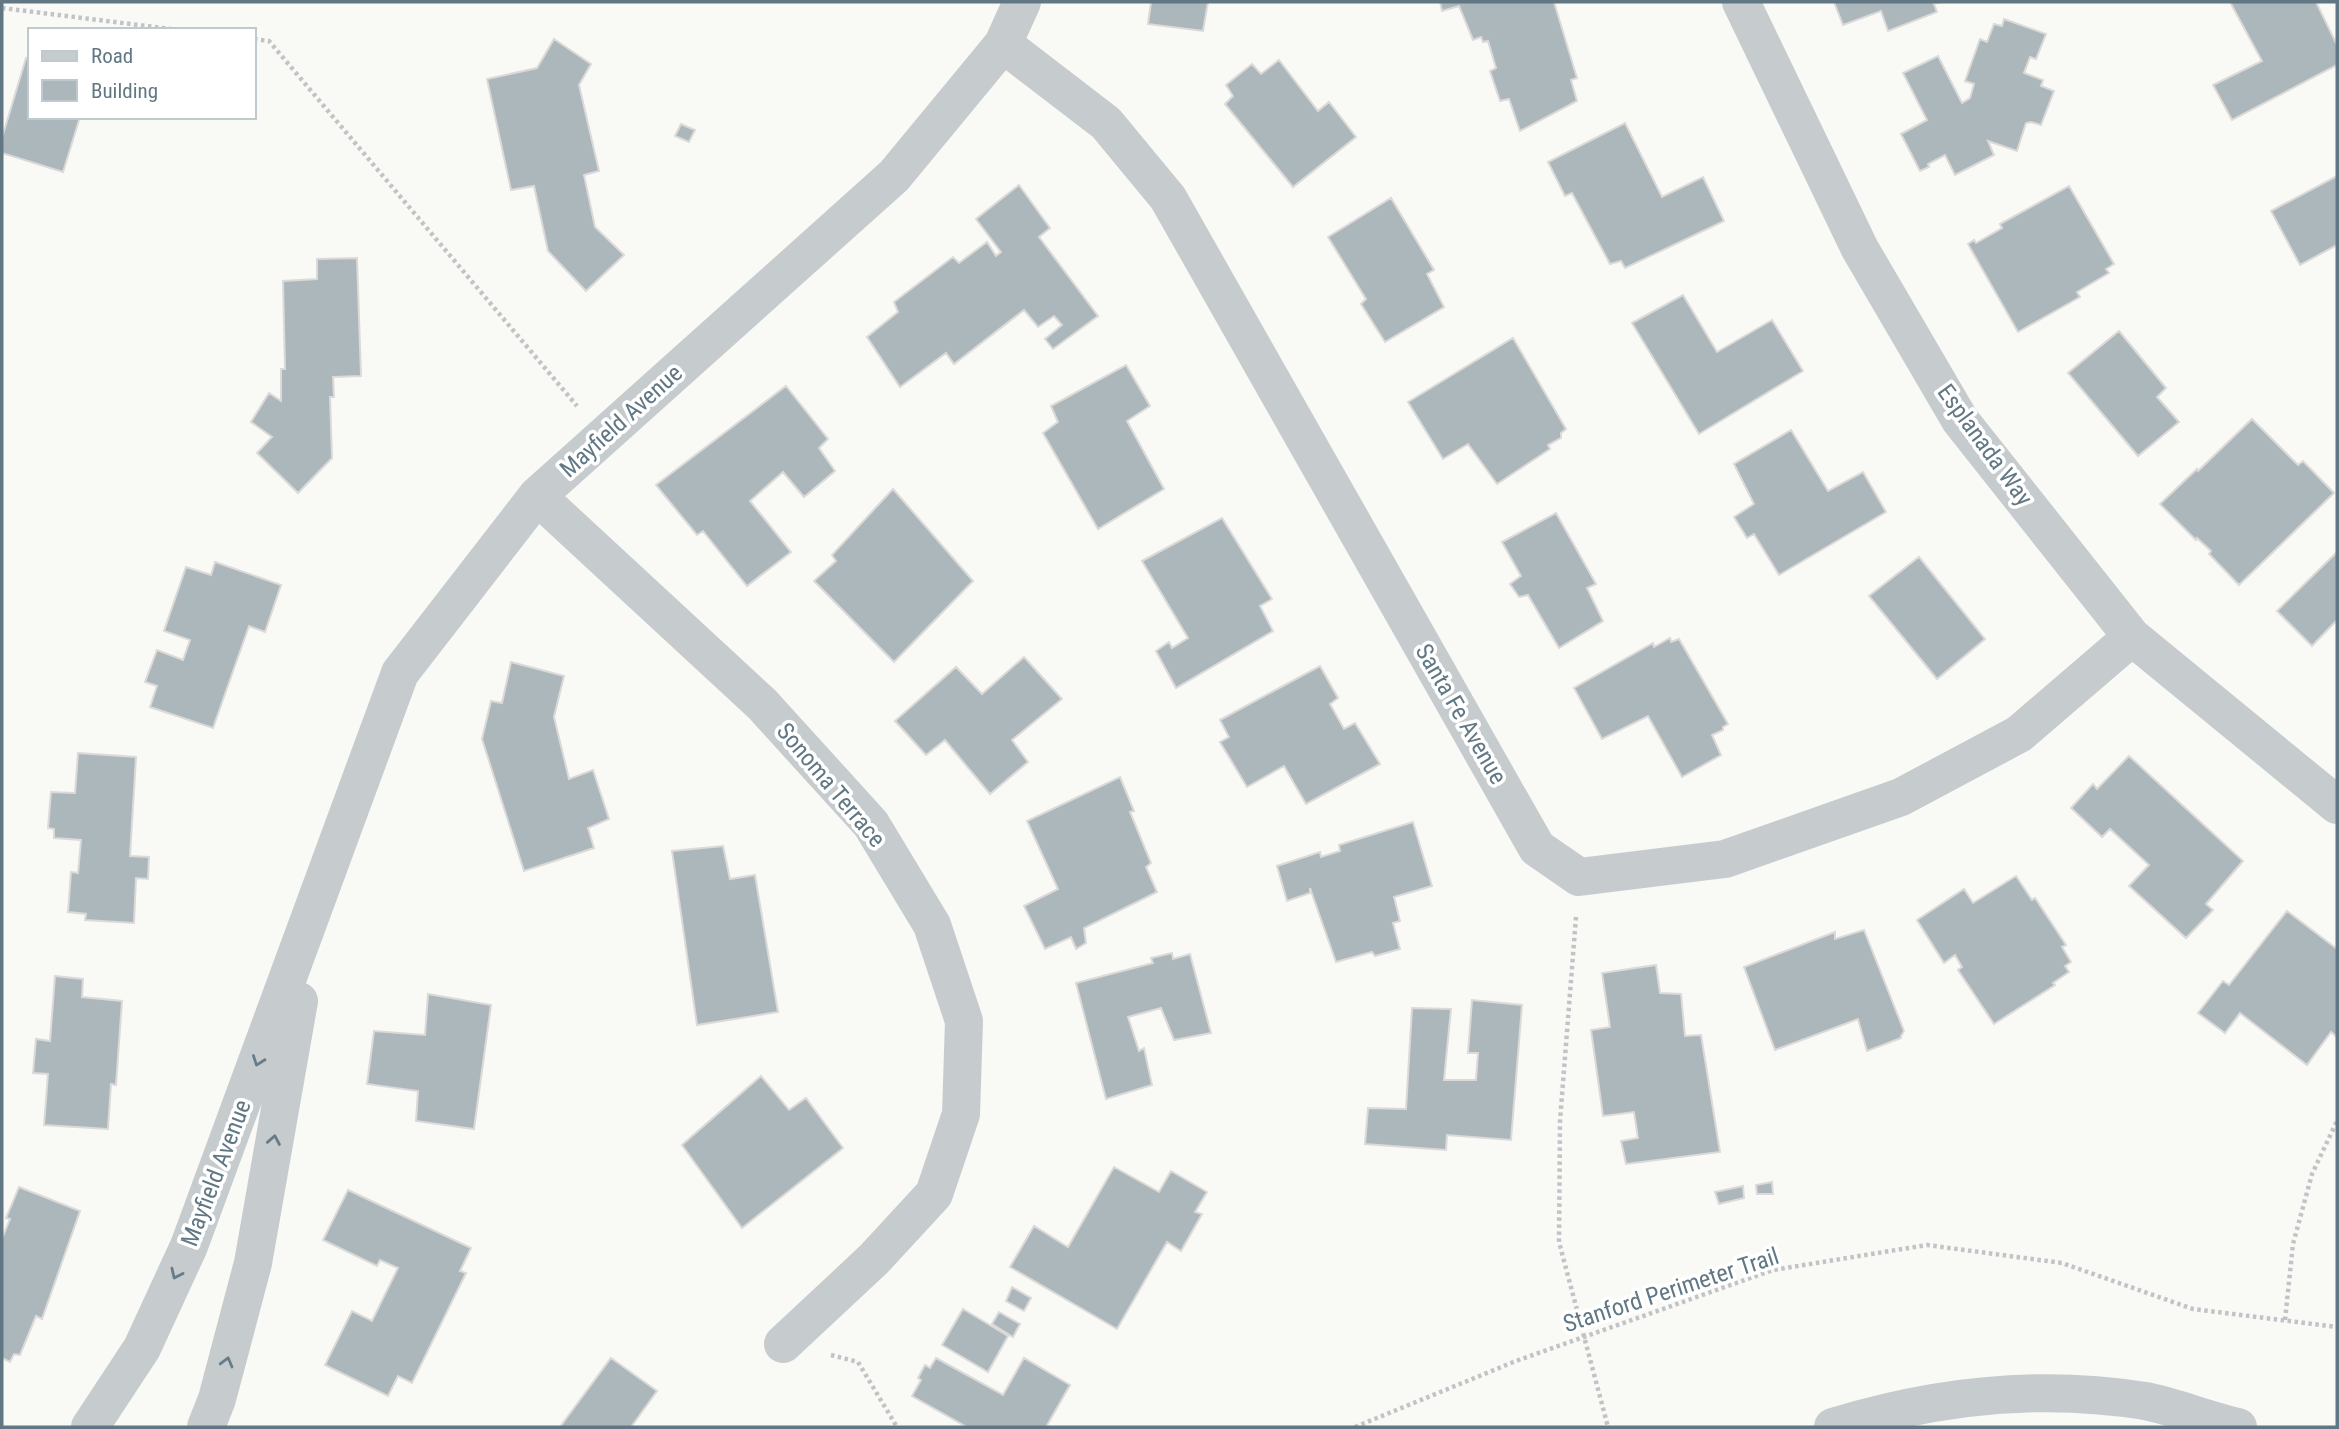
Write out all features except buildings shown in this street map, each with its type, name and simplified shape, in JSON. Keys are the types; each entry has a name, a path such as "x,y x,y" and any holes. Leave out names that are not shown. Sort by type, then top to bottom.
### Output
{"street":[{"name":"Mayfield Avenue","path":"90,1427 142,1348 189,1246 400,673 537,496 894,176 1003,44 1022,2"},
{"name":"Esplanada Way","path":"1741,2 1860,249 1960,420 2132,637 2337,805"},
{"name":"Santa Fe Avenue","path":"1003,44 1106,123 1167,198 1538,848 1579,877"},
{"name":"Sonoma Terrace","path":"537,496 762,704 871,824 932,925 964,1021 961,1114 934,1195 874,1259 783,1344"},
{"path":"1579,877 1725,859 1901,797 2019,734 2132,637"},
{"name":"Mayfield Avenue","path":"206,1427 217,1399 253,1263 315,905"},
{"path":"1833,1427 1881,1413 1991,1394 2074,1393 2147,1402 2238,1427"}],"path":[{"path":"2,8 163,28"},
{"path":"256,39 269,41 604,438"},
{"path":"1579,877 1560,1121 1559,1242 1608,1427"},
{"path":"2286,1320 2293,1244 2312,1174 2337,1121"},
{"name":"Stanford Perimeter Trail","path":"1355,1427 1585,1335 1773,1270 1927,1245 2062,1263 2193,1309 2337,1327"},
{"path":"783,1344 858,1362 897,1427"}]}
